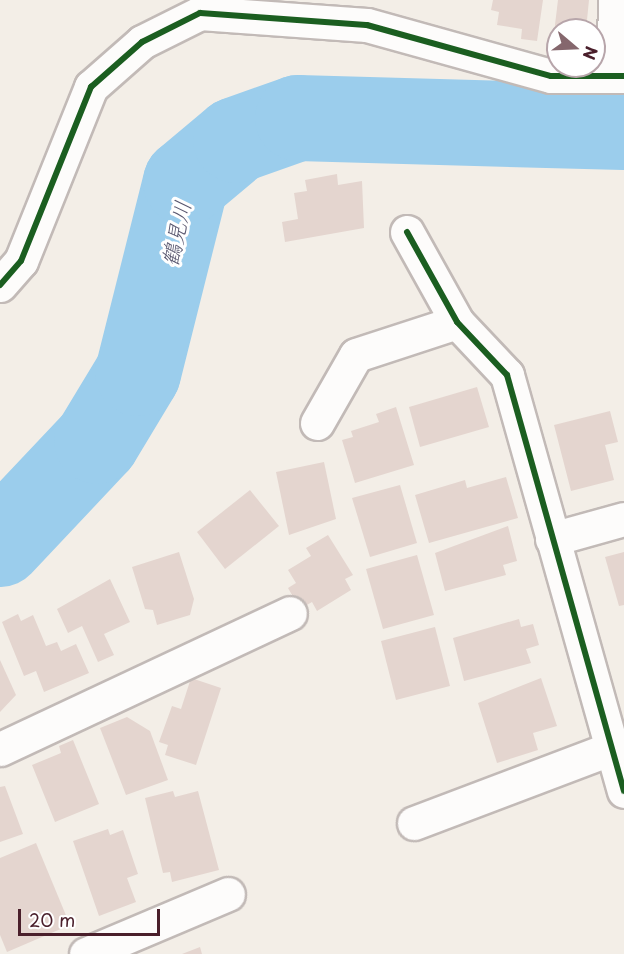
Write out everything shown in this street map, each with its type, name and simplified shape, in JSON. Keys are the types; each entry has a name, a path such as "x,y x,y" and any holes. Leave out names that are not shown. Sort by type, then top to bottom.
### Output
{"street":[{"path":"0,285 21,261 91,87 142,42 200,14 367,25 551,76 617,77"},
{"path":"406,232 457,322 507,375 610,750 624,791"},
{"path":"317,423 356,355 457,322"},
{"path":"552,539 624,519"},
{"path":"0,749 290,613"},
{"path":"414,823 610,750"},
{"path":"86,954 228,894"}],"lane":[{"path":"612,0 617,77"}],"building":[{"path":"493,0 543,0 537,41 521,39 522,29 497,25 499,12 491,10"},
{"path":"558,0 589,0 587,18 556,18"},
{"path":"337,174 338,185 362,181 364,228 285,242 282,222 298,219 294,193 307,191 305,180"},
{"path":"477,387 489,427 420,447 409,407"},
{"path":"396,407 414,465 355,483 342,440 353,437 351,431 379,422 376,414"},
{"path":"610,411 618,442 605,445 614,480 571,491 554,425"},
{"path":"324,462 336,519 289,535 276,472"},
{"path":"506,477 518,518 429,543 415,495 465,480 467,488"},
{"path":"400,485 417,543 370,557 352,498"},
{"path":"250,490 279,526 225,569 197,532"},
{"path":"508,526 517,561 503,565 506,575 445,591 435,553"},
{"path":"328,535 353,575 345,579 351,590 317,611 312,602 300,609 288,588 296,583 288,570 311,556 306,548"},
{"path":"179,552 194,599 190,615 157,625 153,610 145,609 132,567"},
{"path":"624,552 624,605 619,606 605,557"},
{"path":"417,555 434,615 383,629 366,569"},
{"path":"110,579 130,622 104,634 114,655 98,662 82,626 68,633 57,609"},
{"path":"18,614 21,621 33,615 46,646 57,642 61,651 76,644 89,673 44,692 36,671 24,676 2,622"},
{"path":"519,619 521,627 533,624 539,645 526,649 531,663 464,681 453,638"},
{"path":"435,627 450,686 396,700 381,641"},
{"path":"0,660 16,695 0,712"},
{"path":"191,678 221,688 196,765 165,755 168,745 159,742 172,706 181,709"},
{"path":"541,678 557,726 533,733 538,750 497,763 478,703"},
{"path":"127,717 150,731 168,780 126,795 100,728"},
{"path":"73,740 99,804 55,822 32,765 61,753 59,746"},
{"path":"5,786 23,834 0,842 0,787"},
{"path":"173,791 175,797 198,791 219,870 172,882 170,872 163,873 145,798"},
{"path":"108,829 110,835 123,830 138,874 127,878 136,902 99,916 73,841"},
{"path":"36,843 70,925 7,952 0,935 0,858"},
{"path":"200,947 202,954 182,954"}],"waterway":[{"name":"鶴見川","path":"0,544 97,441 138,373 186,182 236,140 298,118 624,127"}],"cycle path":[{"path":"0,285 21,261 91,87 142,42 200,13 367,25 551,76 624,76"},
{"path":"407,232 457,322 507,375 624,791"}]}
